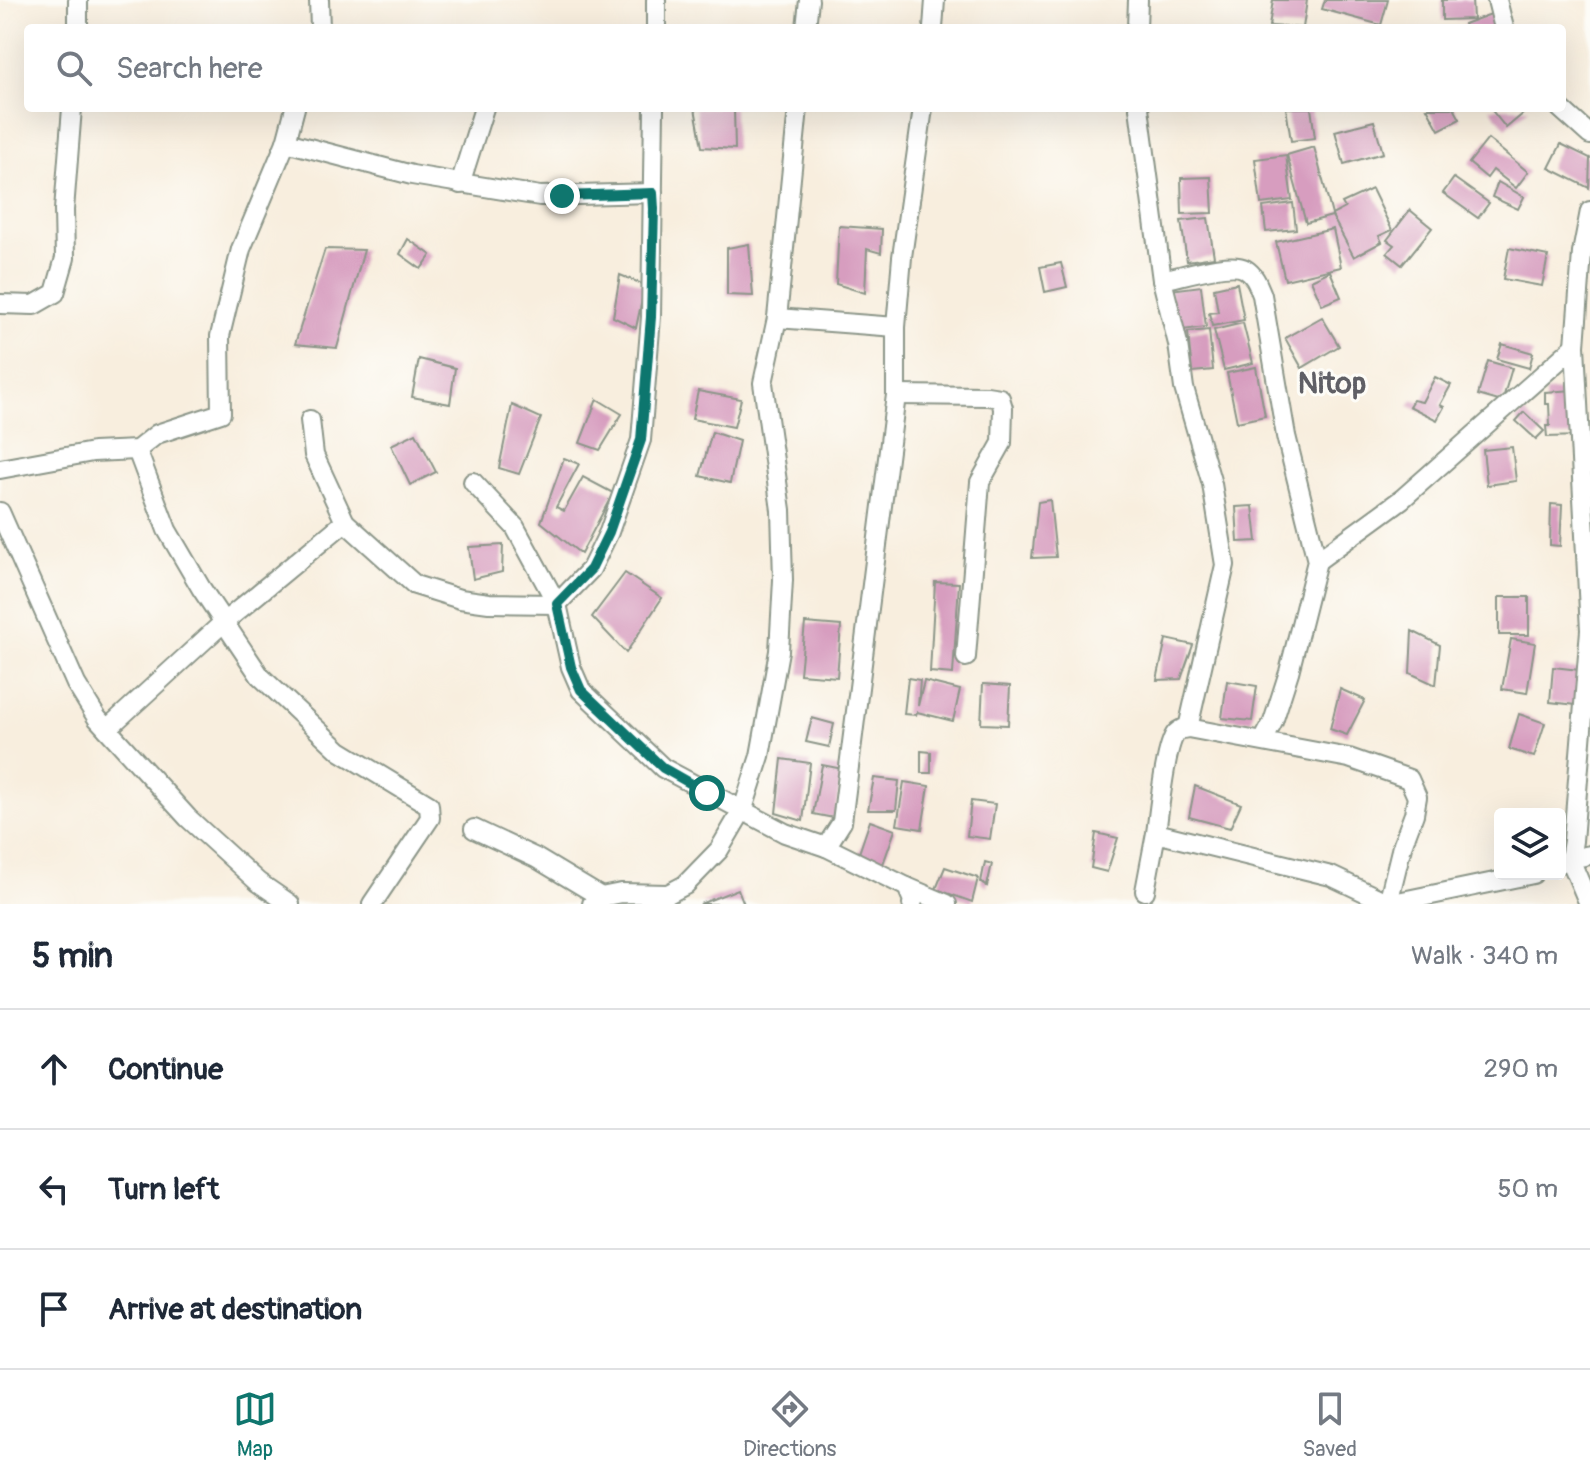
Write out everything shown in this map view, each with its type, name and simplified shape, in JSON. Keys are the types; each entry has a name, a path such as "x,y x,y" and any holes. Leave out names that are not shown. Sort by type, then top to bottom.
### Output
{"street":[{"path":"78,0 78,24"},
{"path":"319,0 320,24"},
{"path":"656,0 656,24"},
{"path":"806,24 809,0"},
{"path":"933,24 935,0"},
{"path":"1137,24 1138,0"},
{"path":"1497,0 1503,24"},
{"path":"0,304 34,305 55,293 65,258 64,210 72,112"},
{"path":"0,469 93,452 137,450 157,434 221,413 220,336 241,249 286,142 294,112"},
{"path":"460,184 483,112"},
{"path":"310,420 314,455 345,522 415,585 460,599 489,603 557,604 591,569 609,532 641,440 651,317 654,112"},
{"path":"474,829 536,858 597,901 621,893 671,899 719,850 743,809 760,756 779,651 783,580 781,510 763,383 777,318 798,112"},
{"path":"826,847 842,822 896,395 896,327 902,257 922,112"},
{"path":"1140,112 1162,280 1178,344 1184,388 1212,484 1225,565 1188,728"},
{"path":"1564,112 1590,135"},
{"path":"286,142 412,175 540,196 653,193"},
{"path":"1566,852 1590,630 1575,346 1582,253 1590,211"},
{"path":"1162,280 1242,266 1254,275 1262,295 1286,436 1317,561 1289,672 1273,722 1263,741"},
{"path":"777,318 896,327"},
{"path":"1317,561 1402,499 1575,346"},
{"path":"896,395 987,396 1000,398 1003,408 1002,443 980,482 966,657"},
{"path":"137,450 167,530 260,676 340,751 429,805 430,818 372,904"},
{"path":"473,482 515,527 557,604 571,667 581,690 663,768 785,833 826,847 910,895 947,904"},
{"path":"0,512 76,684 97,718 188,818 258,882 290,904"},
{"path":"107,729 224,622 345,522"},
{"path":"1145,891 1165,770 1174,735 1188,728 1349,758 1409,779 1417,797 1388,904"},
{"path":"1156,833 1331,876 1388,904 1504,880"},
{"path":"1566,861 1590,855"},
{"path":"1566,863 1589,904"}],"building":[{"path":"1273,0 1307,0 1304,24 1269,24"},
{"path":"1325,0 1388,0 1381,24 1322,9"},
{"path":"1442,0 1472,0 1473,19 1442,20"},
{"path":"1491,14 1495,24 1464,24"},
{"path":"696,112 734,112 735,149 702,147"},
{"path":"1287,112 1312,112 1315,138 1291,141"},
{"path":"1429,112 1456,112 1460,119 1439,130"},
{"path":"1493,112 1525,112 1506,128"},
{"path":"1374,121 1383,153 1344,164 1335,131"},
{"path":"1488,139 1528,172 1516,188 1493,170 1487,178 1469,163"},
{"path":"1561,144 1590,158 1589,188 1549,168"},
{"path":"1314,147 1332,215 1345,208 1342,203 1372,189 1392,230 1379,236 1382,242 1354,257 1332,216 1306,223 1287,155"},
{"path":"1286,155 1292,200 1261,204 1255,159"},
{"path":"1211,177 1213,213 1182,214 1181,178"},
{"path":"1454,178 1489,203 1478,218 1443,193"},
{"path":"1498,182 1524,197 1518,209 1492,197"},
{"path":"1293,203 1296,229 1266,232 1263,207"},
{"path":"1410,210 1432,228 1402,265 1387,253 1394,245 1387,240"},
{"path":"1208,218 1214,257 1187,261 1181,221"},
{"path":"839,226 882,229 881,253 867,249 865,293 836,284"},
{"path":"1333,229 1341,267 1285,280 1276,242"},
{"path":"408,239 431,255 421,269 400,254"},
{"path":"749,244 753,296 727,295 727,248"},
{"path":"1509,248 1548,256 1542,286 1503,279"},
{"path":"325,249 364,250 337,348 295,344"},
{"path":"1061,263 1067,287 1045,292 1040,267"},
{"path":"1330,271 1341,297 1322,305 1311,280"},
{"path":"620,275 645,285 636,328 613,317"},
{"path":"1237,283 1244,320 1212,326 1209,313 1218,312 1214,288"},
{"path":"1201,286 1206,327 1175,331 1170,290"},
{"path":"1322,317 1339,346 1302,368 1285,338"},
{"path":"1243,323 1253,363 1224,370 1214,330"},
{"path":"1209,330 1213,370 1192,372 1188,332"},
{"path":"1502,344 1533,353 1529,368 1497,359"},
{"path":"419,359 455,368 450,404 412,397"},
{"path":"1488,361 1512,368 1502,402 1478,395"},
{"path":"1256,367 1265,416 1237,422 1227,373"},
{"path":"1435,377 1451,385 1440,405 1444,407 1437,420 1409,406 1413,400 1422,402"},
{"path":"1574,390 1580,436 1547,437 1546,426 1550,426 1545,392"},
{"path":"698,391 741,399 734,427 692,419"},
{"path":"597,399 622,414 600,450 580,443"},
{"path":"512,405 541,418 519,474 499,468"},
{"path":"1524,412 1544,431 1536,439 1516,421"},
{"path":"712,432 739,441 730,483 700,476"},
{"path":"416,433 436,472 410,485 391,445"},
{"path":"1512,447 1516,481 1487,485 1483,450"},
{"path":"564,458 579,464 556,507 564,511 583,477 613,493 581,554 541,522"},
{"path":"1050,500 1056,557 1032,558 1038,502"},
{"path":"1551,504 1562,505 1560,546 1550,545"},
{"path":"1253,506 1257,541 1238,542 1236,507"},
{"path":"503,545 502,572 473,579 469,547"},
{"path":"625,573 662,598 626,653 592,617"},
{"path":"935,582 959,583 953,674 930,672"},
{"path":"1499,597 1529,597 1529,635 1499,635"},
{"path":"805,623 841,626 837,677 800,674"},
{"path":"1412,631 1440,645 1436,685 1410,673"},
{"path":"1166,639 1193,645 1181,679 1157,680"},
{"path":"1511,639 1535,643 1527,693 1502,689"},
{"path":"1553,667 1579,670 1576,705 1550,702"},
{"path":"908,678 920,680 918,706 924,681 960,690 953,721 917,712 916,715 904,714"},
{"path":"1227,681 1257,686 1252,721 1222,718"},
{"path":"983,684 1010,686 1008,725 981,724"},
{"path":"1340,689 1365,700 1347,735 1330,729"},
{"path":"1519,714 1545,723 1534,757 1509,749"},
{"path":"812,718 834,724 829,747 806,742"},
{"path":"921,751 931,752 931,773 921,773"},
{"path":"782,759 810,763 803,821 776,813"},
{"path":"822,765 843,769 834,818 813,814"},
{"path":"874,778 899,781 896,810 868,810"},
{"path":"904,782 929,786 922,829 897,825"},
{"path":"1195,786 1241,804 1230,828 1189,817"},
{"path":"971,801 995,804 990,839 967,836"},
{"path":"870,821 895,830 883,864 858,856"},
{"path":"1096,833 1118,838 1107,872 1091,868"},
{"path":"985,862 992,864 987,886 981,882"},
{"path":"945,867 978,878 972,902 936,889"},
{"path":"738,889 744,904 700,904"}],"district":[{"name":"Nitop","path":"1332,383"}],"route":[{"path":"562,196 653,193 654,209 651,317 641,440 609,532 591,569 557,604 571,667 581,690 629,739 663,768 707,793"}]}
